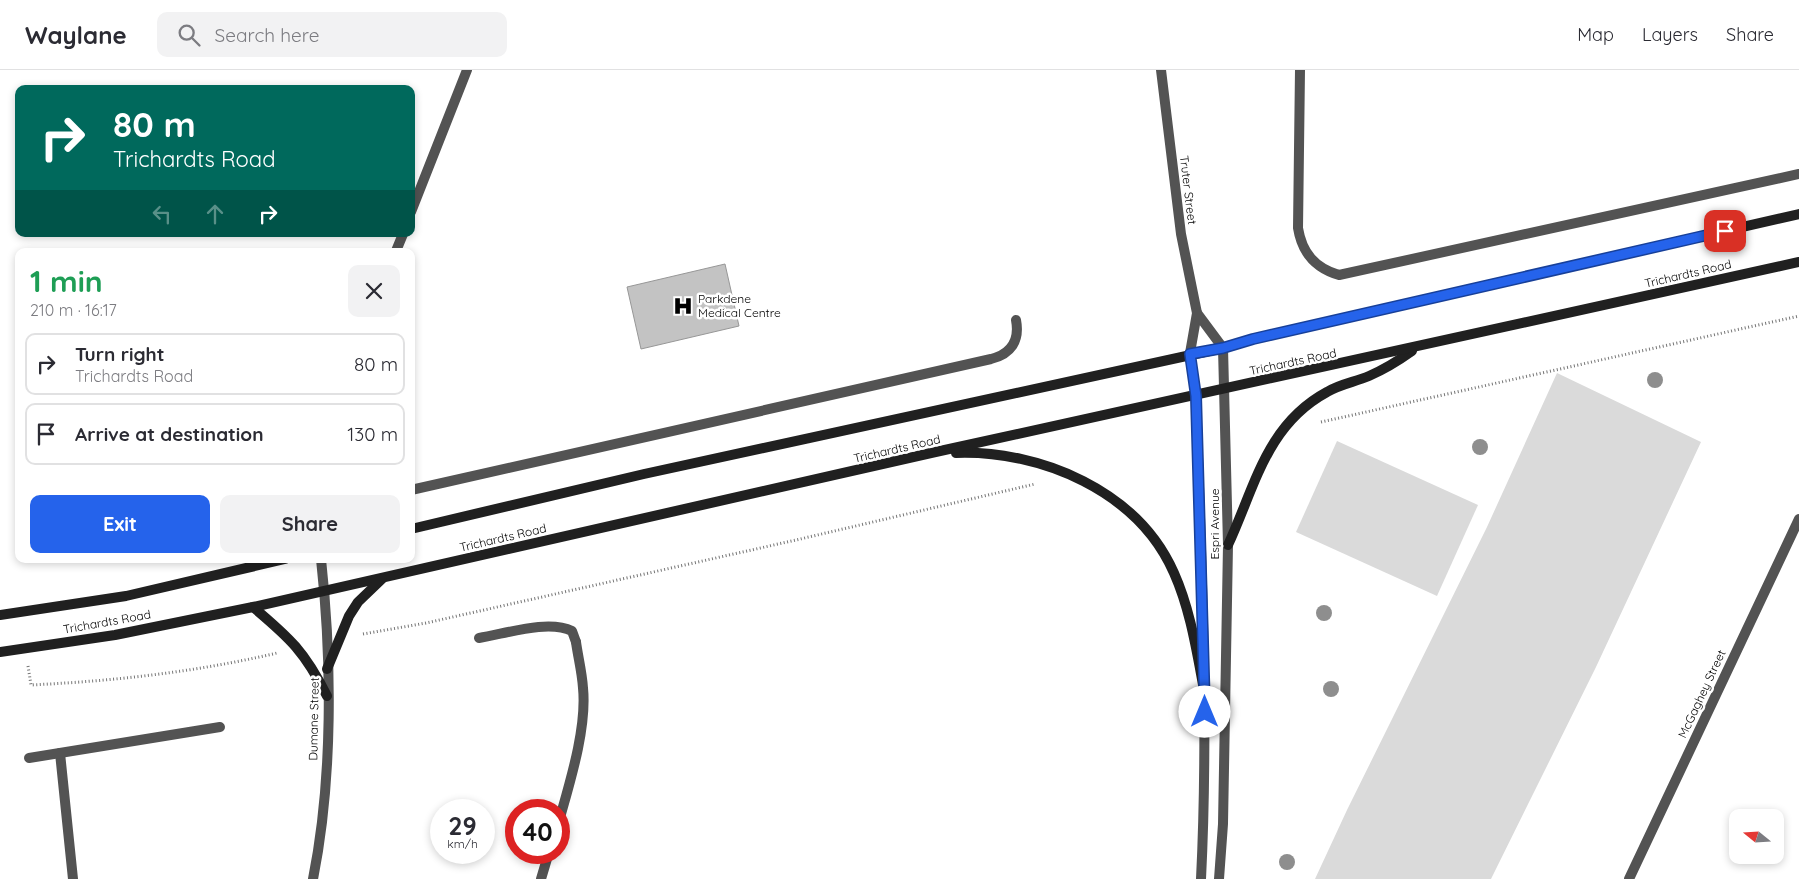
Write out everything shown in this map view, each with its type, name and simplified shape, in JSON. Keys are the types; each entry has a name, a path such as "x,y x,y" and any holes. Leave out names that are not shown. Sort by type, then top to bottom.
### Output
{"main road":[{"path":"415,528 644,474 1223,348 1253,339 1799,214"},
{"name":"Trichardts Road","path":"0,652 115,635 253,607 931,453 1225,390 1799,262"},
{"path":"1228,544 1244,511 1260,464 1289,422 1307,404 1326,392 1348,381 1367,377 1389,366 1416,347"},
{"path":"931,453 970,452 1010,455 1042,463 1072,474 1125,510 1160,549 1174,572 1185,603 1205,695"},
{"name":"Trichardts Road","path":"0,615 126,596 268,563"},
{"path":"327,669 339,638 358,602 382,578"},
{"path":"253,607 299,648 312,665 327,696"}],"street":[{"path":"415,202 467,70"},
{"name":"Truter Street","path":"1161,70 1181,234 1197,313 1190,354"},
{"path":"1300,70 1298,228 1304,250 1311,259 1328,272 1339,274 1799,174"},
{"name":"Truter Street","path":"1197,313 1223,348"},
{"path":"415,489 991,360 1011,350 1016,340 1016,320"},
{"name":"Espri Avenue","path":"1219,879 1223,824 1228,544 1223,348"},
{"name":"Espri Avenue","path":"1190,354 1196,396 1205,695 1205,798 1201,879"},
{"name":"McGaghey Street","path":"1629,879 1798,526"},
{"name":"Dumane Street","path":"313,879 325,800 327,669 321,563"},
{"path":"479,638 550,626 564,626 572,631 576,642 583,690 580,733 574,769 565,799"},
{"path":"29,758 220,727"},
{"path":"60,753 73,879"},
{"path":"541,879 545,864"}],"path":[{"path":"1316,423 1799,316"},
{"path":"339,638 426,623 796,540 1072,474"},
{"path":"26,649 31,685 128,679 245,661 299,648"}],"shaded area":[{"path":"1557,373 1701,442 1596,667 1491,879 1315,879 1347,810 1487,527"},
{"path":"1337,441 1478,505 1437,596 1296,532"}],"building":[{"name":"Parkdene Medical Centre","path":"725,264 739,326 641,349 627,287"}],"place":[{"name":"Parkdene Medical Centre","path":"683,306"}],"route":[{"path":"1205,712 1196,396 1190,354 1223,348 1253,339 1725,231"}]}
